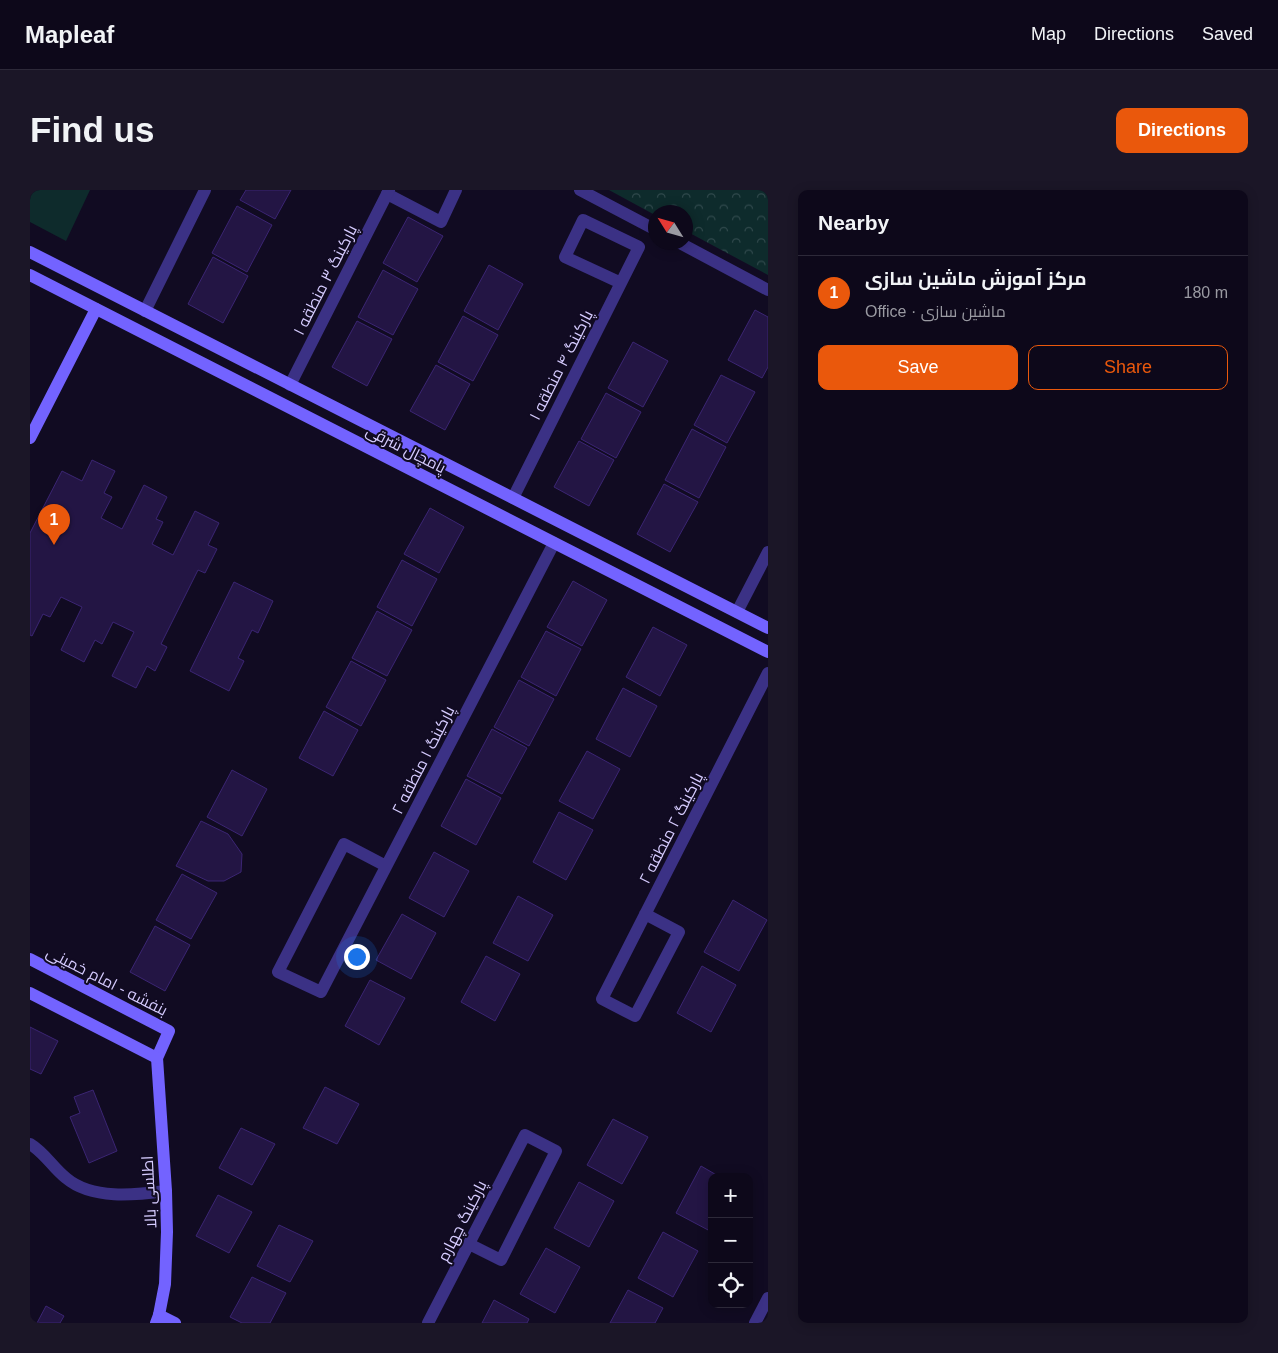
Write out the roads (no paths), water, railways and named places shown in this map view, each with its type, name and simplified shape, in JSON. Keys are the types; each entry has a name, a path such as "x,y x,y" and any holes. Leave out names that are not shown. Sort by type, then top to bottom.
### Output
{"street":[{"path":"145,311 205,190"},
{"path":"388,192 441,222 456,190"},
{"path":"580,190 648,226"},
{"name":"پارکینگ ۳ منطقه ۱","path":"290,385 388,192"},
{"name":"پارکینگ ۴ منطقه ۱","path":"513,498 621,283 638,247 583,220 565,257 621,283"},
{"path":"693,250 768,290"},
{"name":"پامچال شرقی","path":"30,252 768,628"},
{"name":"پامچال شرقی","path":"30,275 768,652"},
{"path":"30,438 96,309"},
{"name":"پارکینگ ۱ منطقه ۲","path":"386,866 344,844 278,972 321,992 554,543"},
{"path":"737,612 768,552"},
{"name":"پارکینگ ۲ منطقه ۲","path":"645,914 679,932 635,1016 602,999 645,914 768,673"},
{"name":"بنفشه - امام خمینی","path":"30,959 169,1031 157,1058"},
{"path":"30,993 157,1058"},
{"name":"اطلسی بالا","path":"157,1058 167,1232 165,1284 157,1319"},
{"name":"پارکینگ چهارم","path":"428,1323 525,1135 556,1151 500,1260 469,1244"},
{"path":"30,1144 38,1149 67,1179 86,1190 133,1195 166,1192"},
{"path":"755,1323 768,1298"},
{"path":"157,1319 175,1323"}],"place":[{"name":"مرکز آموزش ماشین سازی","path":"54,545"}]}
